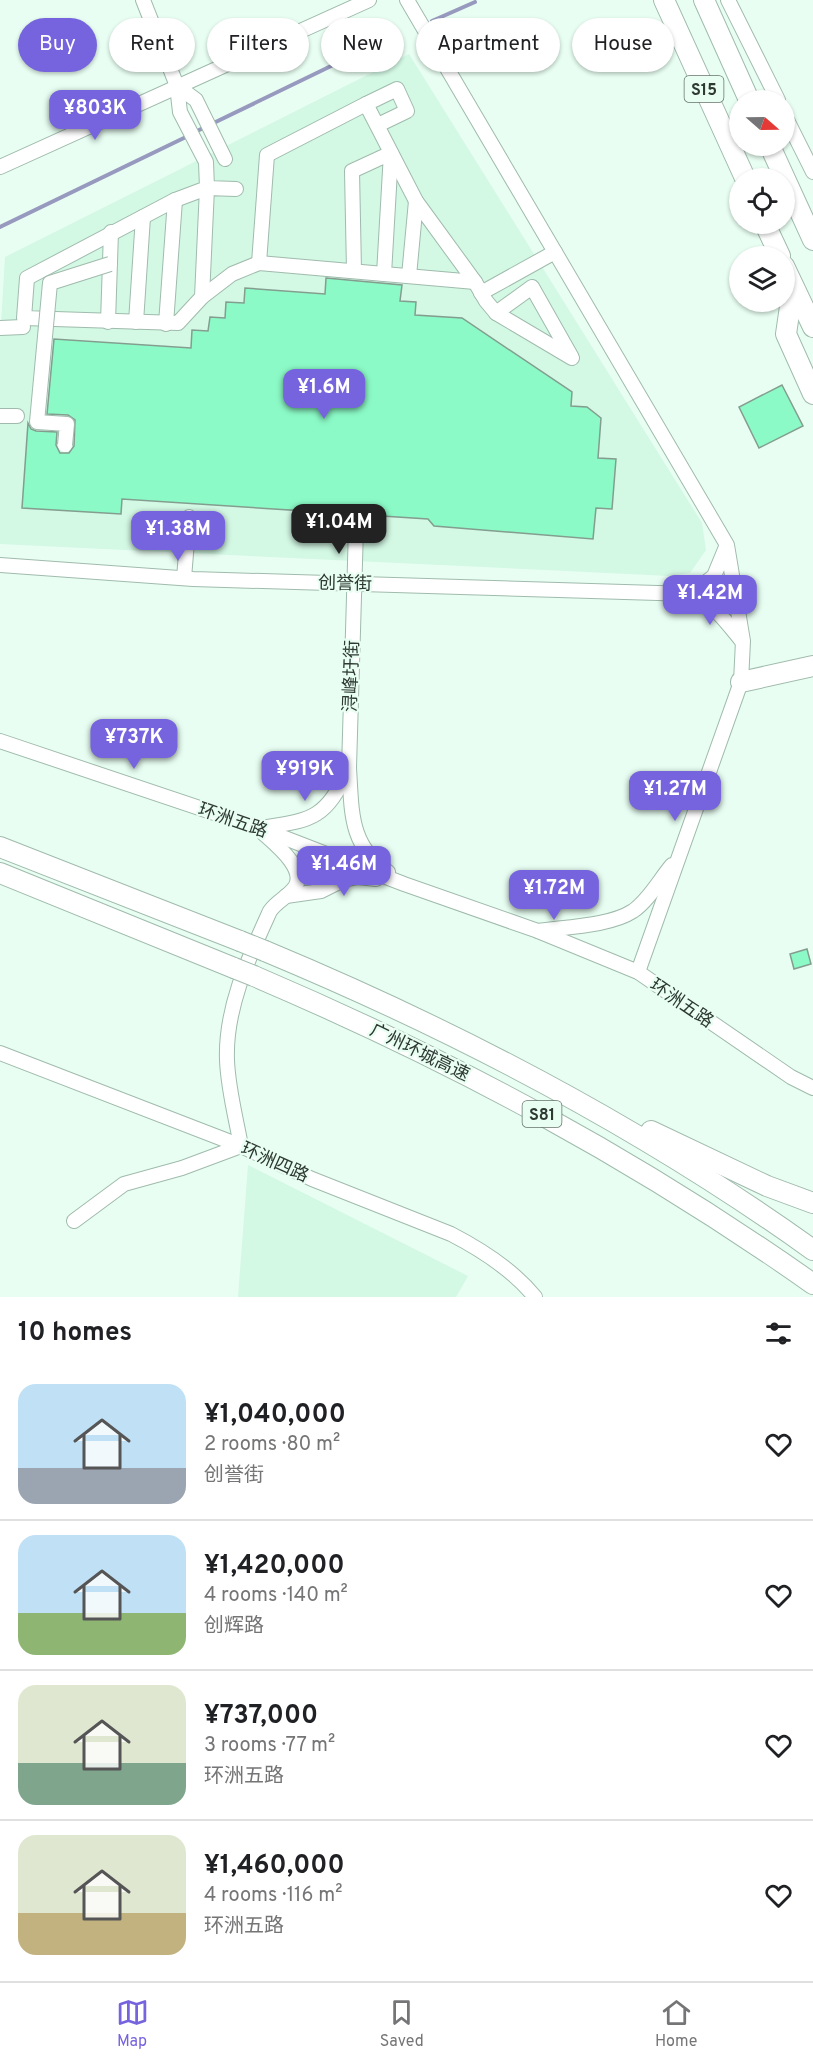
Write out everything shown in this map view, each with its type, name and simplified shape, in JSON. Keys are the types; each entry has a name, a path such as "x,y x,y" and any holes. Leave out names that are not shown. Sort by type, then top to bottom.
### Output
{"highway":[{"name":"S15","path":"664,0 740,168"},
{"name":"S15","path":"704,0 744,90"},
{"path":"775,156 813,240"},
{"path":"795,288 813,327"},
{"path":"790,312 786,334 813,394"},
{"path":"741,682 813,666"},
{"name":"广州环城高速","path":"0,846 265,951 355,990 518,1069 665,1153 813,1250"},
{"name":"广州环城高速","path":"0,873 254,976 391,1037 545,1116 693,1202 813,1284"},
{"path":"460,1041 750,1179 813,1203"}],"street":[{"path":"143,0 177,86 180,112 206,162 202,297"},
{"path":"0,167 369,0"},
{"path":"407,0 727,545 743,641 741,682 638,972"},
{"path":"728,0 773,90"},
{"path":"177,86 196,100 225,159"},
{"path":"259,263 267,154 397,89 407,111 378,125"},
{"path":"366,104 416,201 496,313 572,358 532,287 496,313"},
{"path":"795,136 813,172"},
{"path":"354,271 352,171 391,153"},
{"path":"384,274 391,153"},
{"path":"236,189 207,188 175,200 27,278 24,318 178,323 202,297 232,274 259,263 409,276 478,288 555,252"},
{"path":"166,324 175,200"},
{"path":"409,276 416,201"},
{"path":"136,322 142,217"},
{"path":"108,322 111,232"},
{"path":"65,445 67,423 37,422 50,283 110,264"},
{"path":"0,328 23,327"},
{"path":"0,416 17,416"},
{"path":"184,578 189,517"},
{"name":"浔峰圩街","path":"356,528 349,768 353,824 366,854 404,884"},
{"path":"727,545 714,576 691,594 717,611 743,641"},
{"name":"创誉街","path":"0,565 184,578 691,594"},
{"name":"环洲五路","path":"0,741 259,828 404,884 538,932 638,972 791,1077 813,1088"},
{"path":"259,828 312,817 337,794 349,768"},
{"path":"75,1221 124,1184 182,1168 241,1146 227,1061 228,1028 235,994 266,920 275,904 294,888 297,882 296,869 288,857 259,828"},
{"path":"538,932 600,922 633,910 646,898 679,856"},
{"path":"286,896 321,891 343,880 358,877 404,884"},
{"name":"环洲四路","path":"0,1053 241,1146 312,1179 461,1239 481,1250 513,1274 535,1297"}],"shaded area":[{"path":"409,54 416,65 416,72 420,72 702,523 706,550 690,573 670,576 0,544 0,340 5,257 373,72 404,72 404,57"},
{"path":"248,1165 468,1276 456,1297 238,1297"}],"building":[{"path":"326,278 402,285 400,301 416,302 415,315 462,318 572,392 571,406 587,407 601,418 598,458 616,459 612,509 596,508 593,539 434,526 428,519 122,499 121,514 22,508 28,423 31,429 36,431 57,432 56,445 60,453 69,453 74,446 75,420 68,415 47,414 54,339 191,348 192,330 208,331 210,317 225,318 226,302 244,303 245,288 325,294"},
{"path":"782,385 803,426 759,448 739,407"},
{"path":"807,949 811,964 794,969 790,954"}],"waterway":[{"path":"439,18 475,2"},
{"path":"195,132 321,71"},
{"path":"0,227 188,136"}]}
